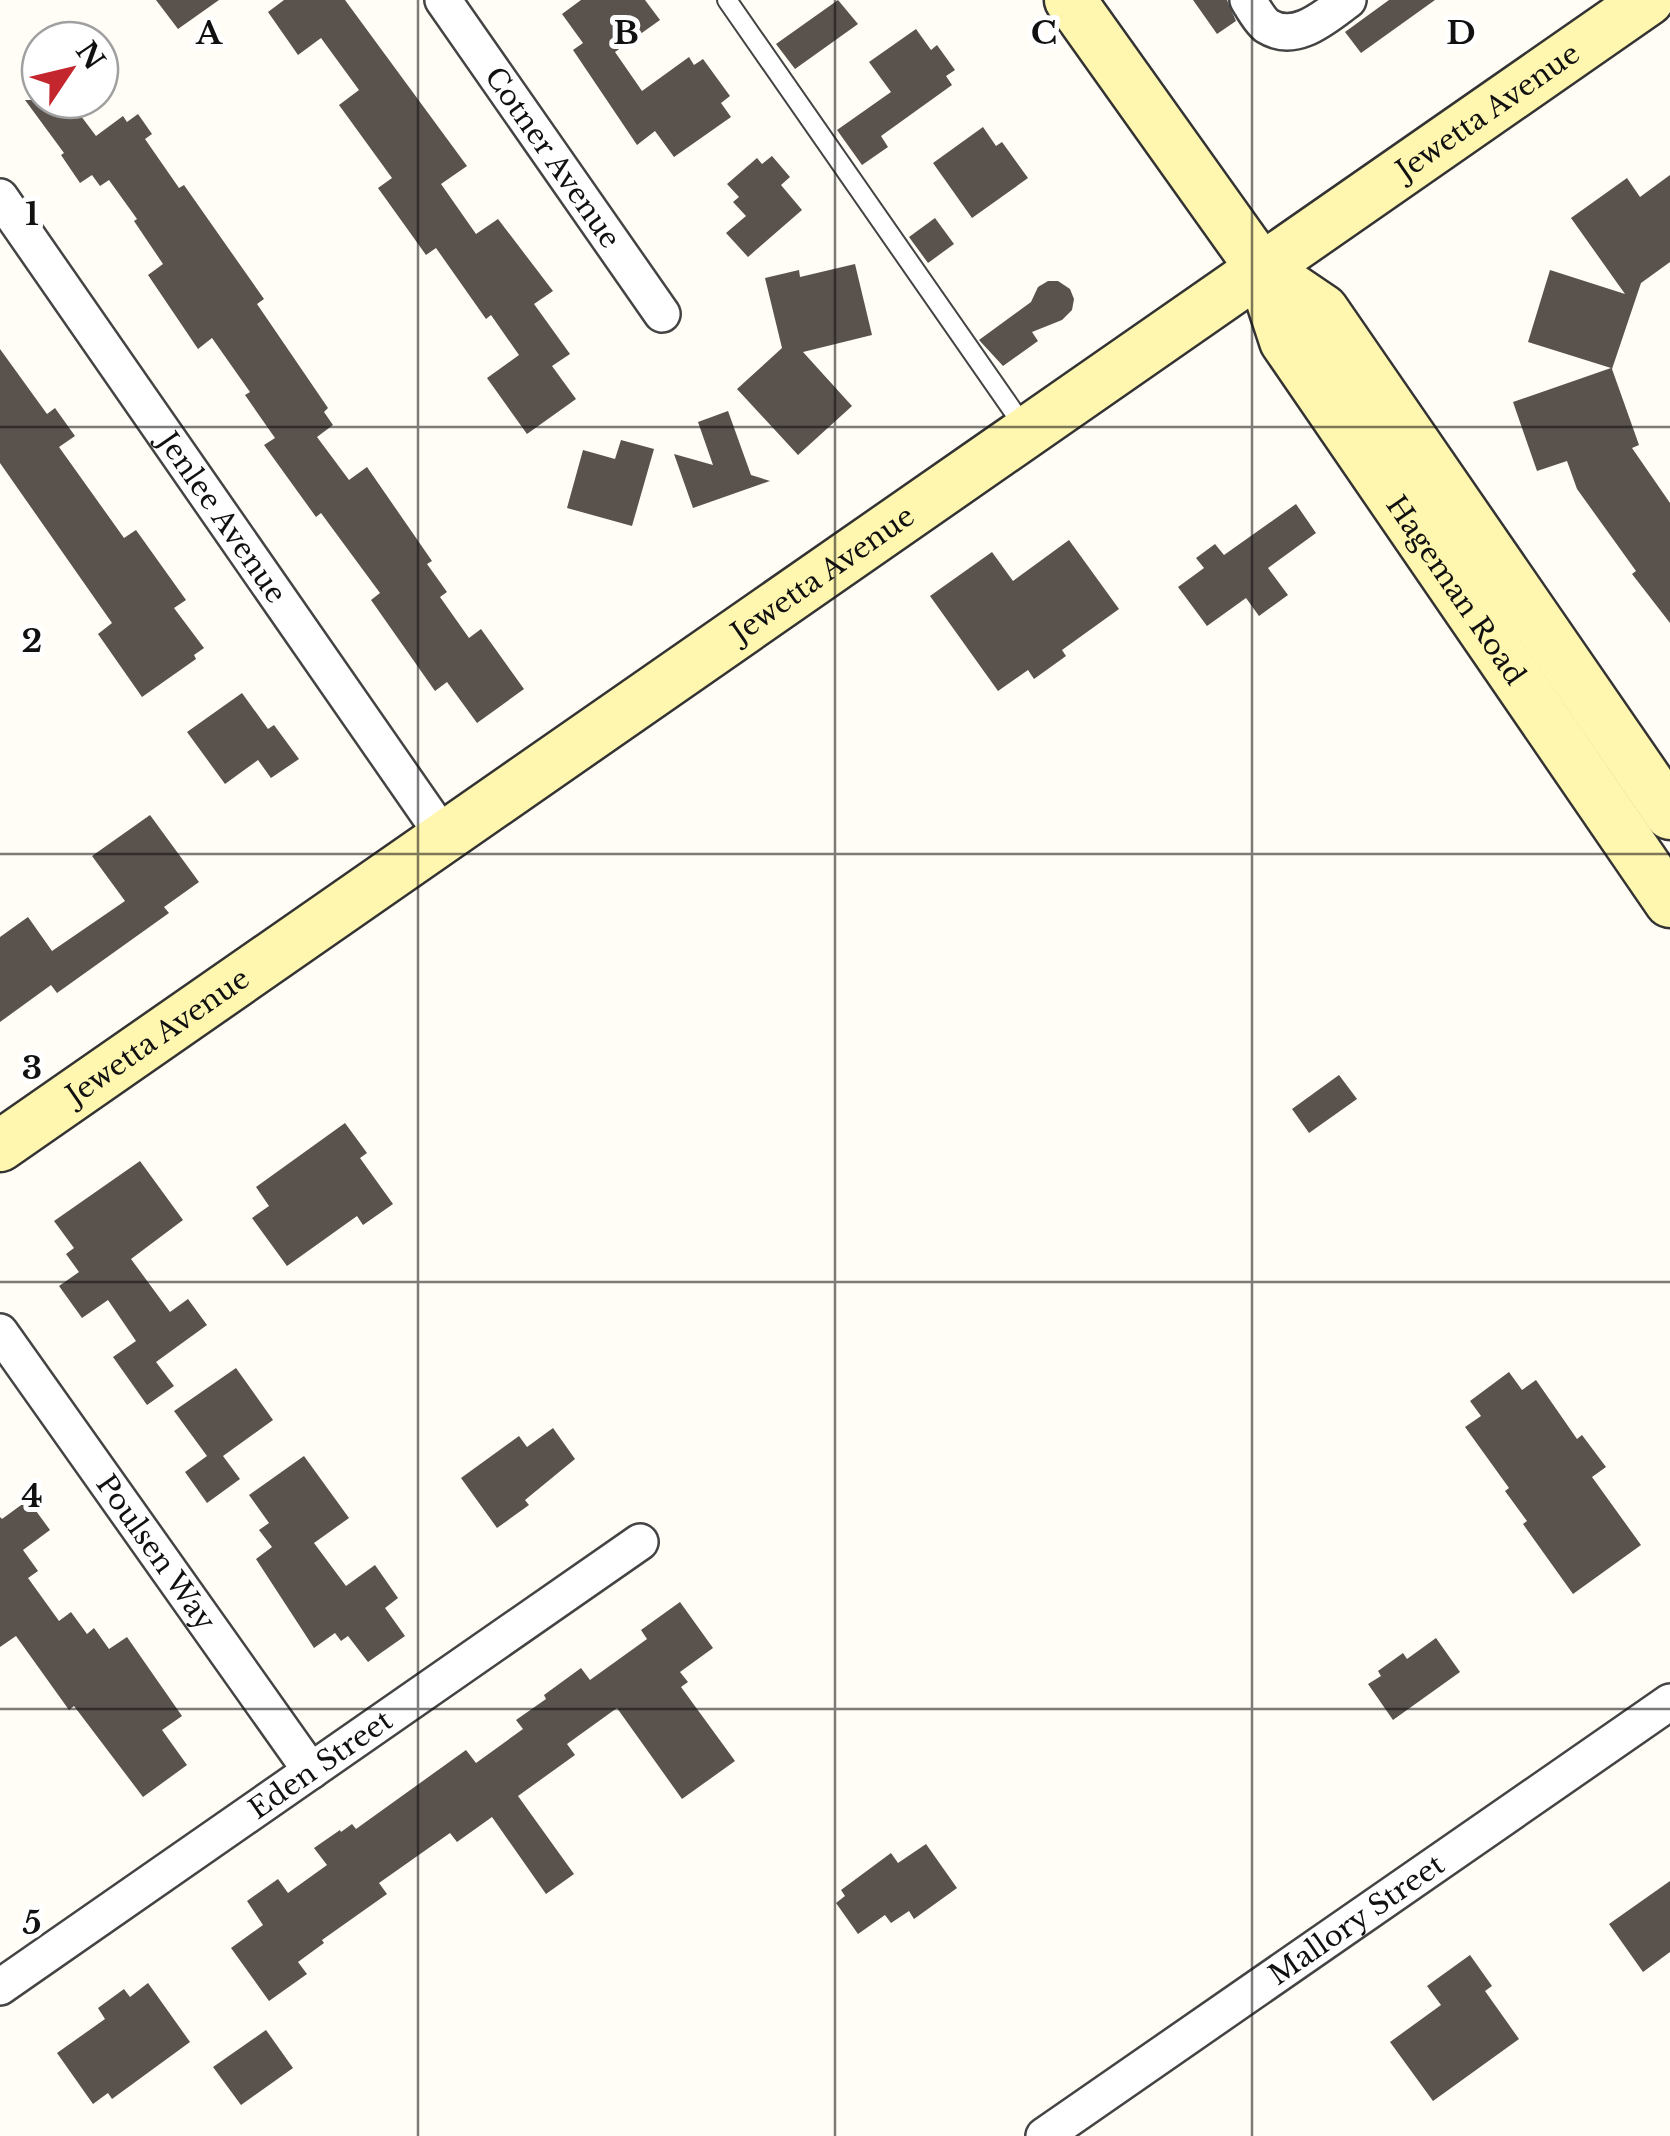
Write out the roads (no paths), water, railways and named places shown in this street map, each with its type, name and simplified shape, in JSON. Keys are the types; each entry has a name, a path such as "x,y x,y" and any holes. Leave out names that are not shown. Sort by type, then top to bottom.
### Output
{"street":[{"name":"Cotner Avenue","path":"444,0 662,314"},
{"name":"Hageman Road","path":"1070,0 1261,268 1285,340 1670,902"},
{"path":"1248,0 1266,26 1286,31 1308,28 1348,0"},
{"name":"Jewetta Avenue","path":"0,1146 1648,0"},
{"name":"Jenlee Avenue","path":"0,197 445,838"},
{"name":"Hageman Road","path":"1261,268 1323,310 1670,814"},
{"name":"Poulsen Way","path":"0,1332 311,1771"},
{"name":"Eden Street","path":"0,1987 640,1542"},
{"name":"Mallory Street","path":"1044,2136 1670,1702"}],"lane":[{"path":"727,0 1027,432"}]}
